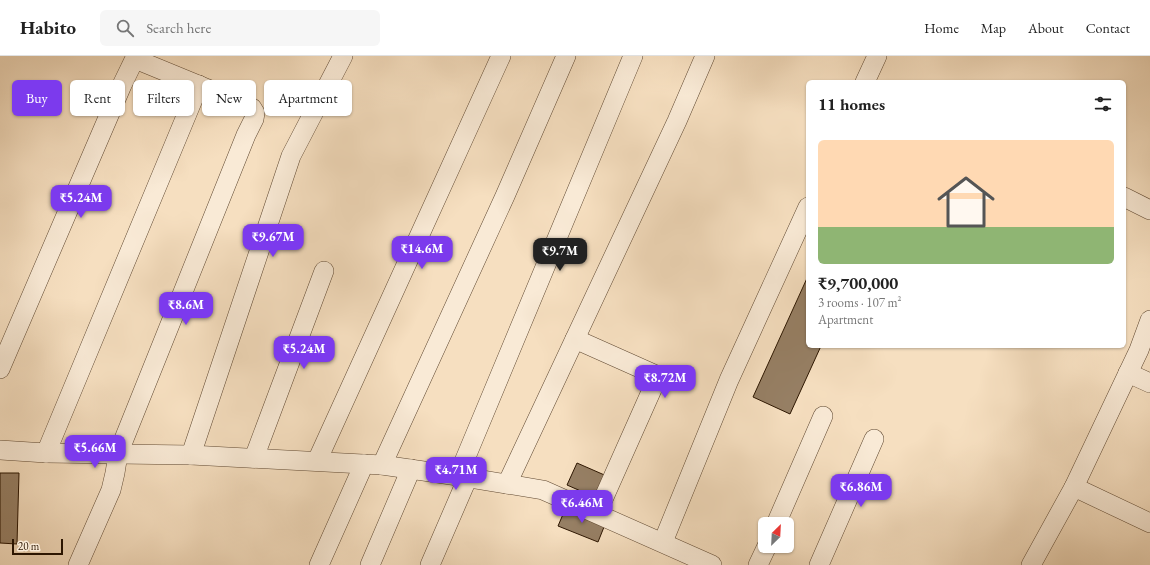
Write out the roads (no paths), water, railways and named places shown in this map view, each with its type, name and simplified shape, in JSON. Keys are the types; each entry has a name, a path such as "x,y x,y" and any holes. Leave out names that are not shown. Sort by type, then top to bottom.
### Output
{"street":[{"path":"191,455 290,156 344,56"},
{"path":"317,462 501,56"},
{"path":"319,565 373,464 505,196 566,56"},
{"path":"430,565 463,477 634,56"},
{"path":"507,484 677,121 705,56"},
{"path":"866,80 877,56"},
{"path":"0,369 135,57 252,108 255,113 254,119 243,142 118,454 111,490 78,565"},
{"path":"46,453 199,86"},
{"path":"1126,198 1150,210"},
{"path":"663,542 729,380 806,211"},
{"path":"254,458 324,271"},
{"path":"1031,565 1074,487 1139,350 1150,320"},
{"path":"575,340 658,376 597,513"},
{"path":"1128,373 1150,383"},
{"path":"779,517 823,416"},
{"path":"819,565 874,439"},
{"path":"0,450 46,453 191,455 373,464 507,484 543,490 663,542 685,559 712,565"},
{"path":"370,565 411,469"},
{"path":"1074,487 1150,523"},
{"path":"758,565 764,553"}]}
